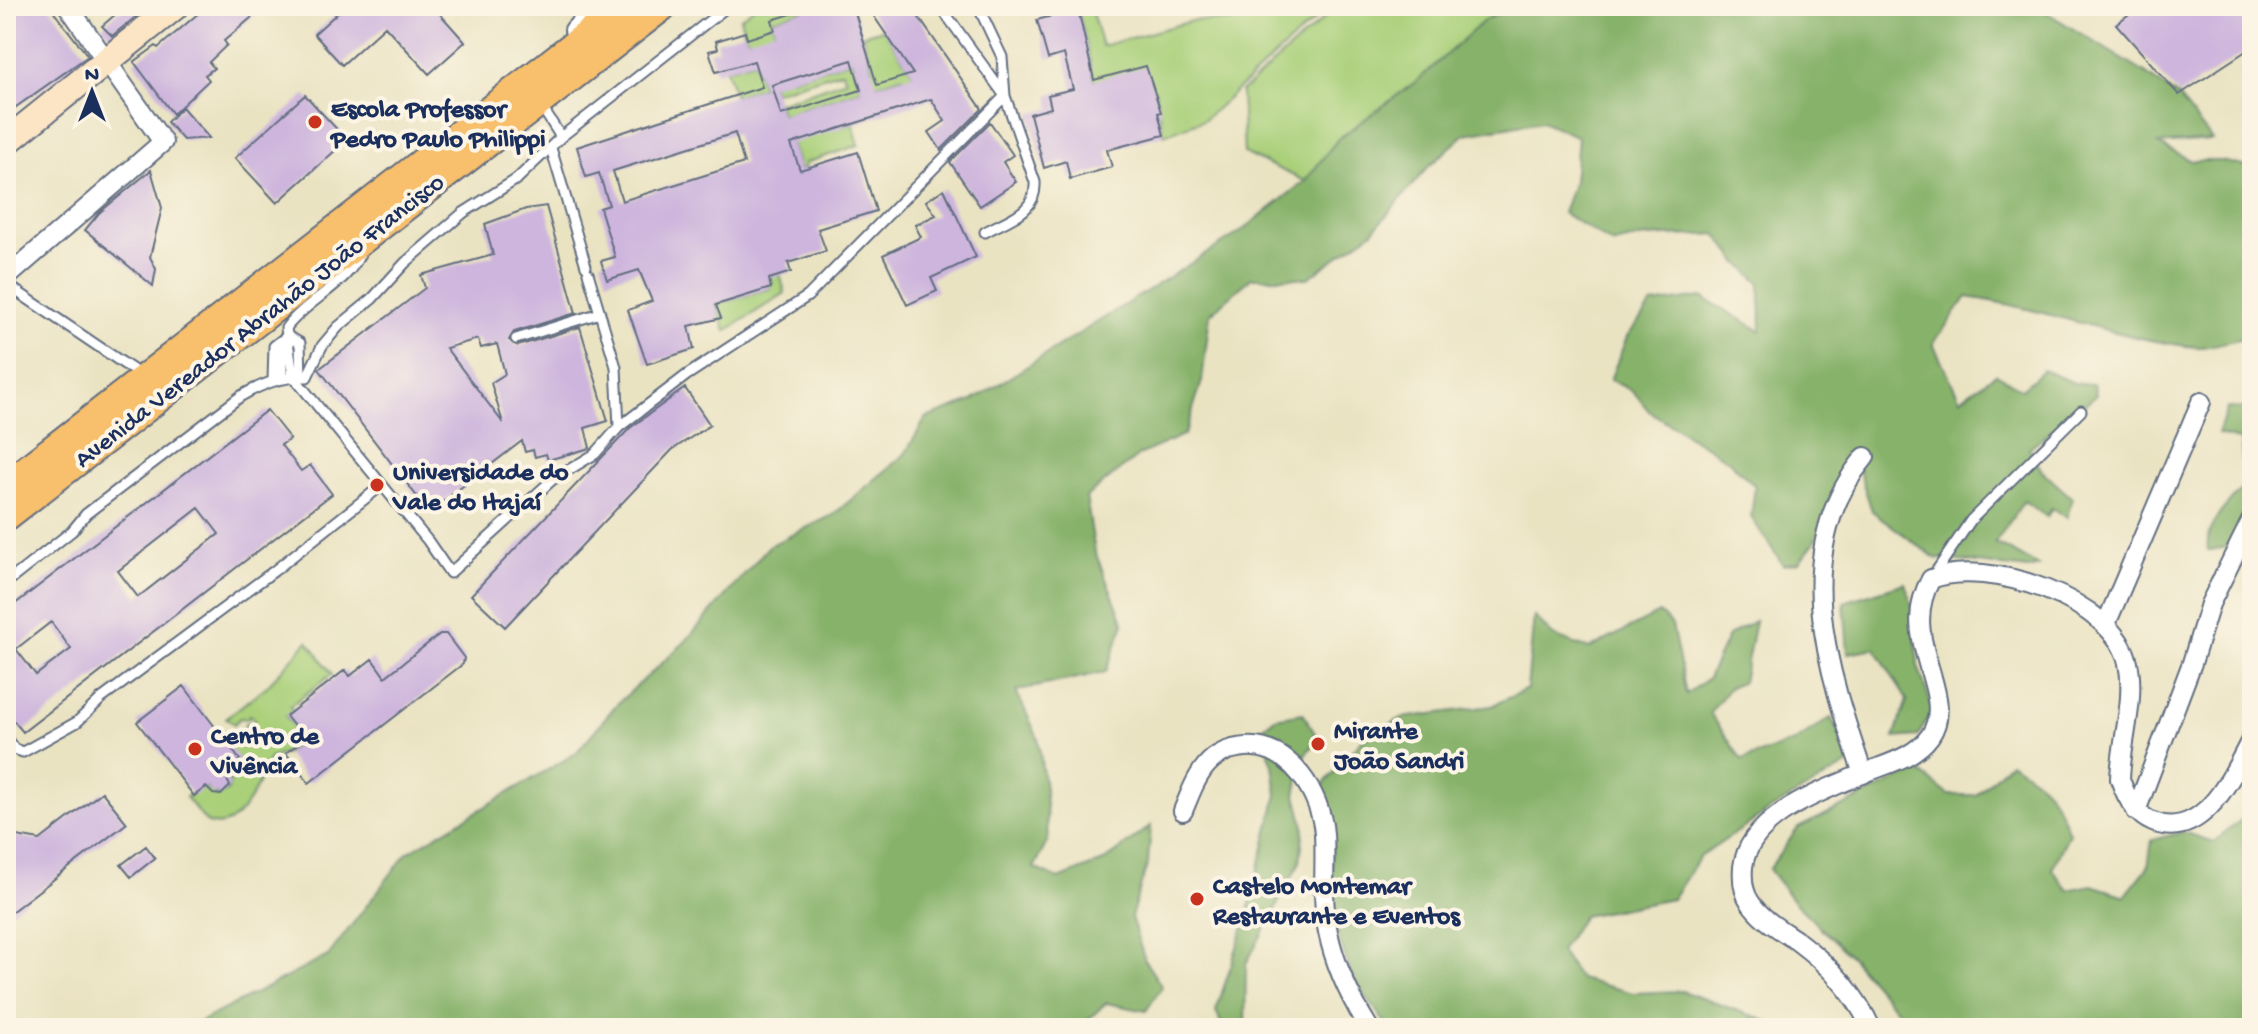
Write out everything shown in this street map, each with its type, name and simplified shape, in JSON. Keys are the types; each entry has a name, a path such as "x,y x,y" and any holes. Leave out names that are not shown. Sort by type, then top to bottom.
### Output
{"main road":[{"path":"6,142 175,6"},
{"name":"Avenida Vereador Abrahão João Francisco","path":"6,487 626,6"},
{"name":"Avenida Vereador Abrahão João Francisco","path":"6,515 661,6"}],"street":[{"path":"6,281 163,142 68,6"},
{"path":"566,53 573,32 596,6"},
{"path":"2106,624 2201,402"},
{"path":"1863,774 1831,670 1821,602 1821,564 1833,503 1865,457"},
{"path":"2136,811 2189,672 2210,604 2252,519"},
{"path":"1871,1028 1864,1012 1832,969 1763,917 1750,902 1743,870 1745,854 1764,827 1808,800 1902,758 1922,745 1932,732 1938,715 1937,696 1919,630 1918,609 1931,579 1950,571 1995,574 2075,604 2106,624 2121,644 2128,661 2130,679 2120,779 2136,811 2145,819 2161,825 2192,822 2217,798 2252,738"},
{"path":"1183,811 1197,777 1211,757 1230,748 1251,746 1275,752 1291,763 1308,786 1321,820 1322,889 1328,934 1338,967 1369,1028"}],"lane":[{"path":"6,583 72,531 86,514 252,390 278,380 307,377 322,346 338,327 372,299 405,263 463,213 517,179 561,137 728,6"},
{"path":"940,6 1005,96"},
{"path":"978,6 1002,57 1005,96 1030,166 1036,196 1031,207 985,232"},
{"path":"366,235 358,262 297,314 286,328 287,336 297,376 450,573 552,480 595,454 619,427 687,375 808,296 1005,96"},
{"path":"538,103 550,115 561,137"},
{"path":"551,148 618,378 619,427"},
{"path":"6,281 147,379"},
{"path":"516,339 600,313"},
{"path":"278,380 274,346 287,336"},
{"path":"1931,579 1971,520 2081,411"},
{"path":"6,738 14,749 23,752 77,722 101,699 274,571 381,486"}],"green space":[{"path":"756,6 817,6 772,20 778,41 747,39 740,18"},
{"path":"1090,6 1102,46 1195,20 1230,22 1253,15 1264,6 1330,6 1204,120 1164,135 1155,90 1094,80 1078,9"},
{"path":"1338,6 1516,6 1486,19 1417,81 1338,139 1305,181 1244,153 1241,92"},
{"path":"1516,6 2036,6 2145,73 2178,97 2212,140 2158,144 2192,161 2221,161 2252,168 2252,337 2203,347 2169,343 1967,297 1933,344 1960,399 1996,374 2022,389 2043,370 2074,383 2094,384 2096,395 2029,448 2042,471 2072,498 2067,518 2052,508 2047,517 2024,501 1995,543 2039,566 2028,569 1935,558 1872,511 1857,465 1845,461 1814,543 1799,562 1783,565 1751,517 1755,486 1728,460 1649,411 1633,391 1610,380 1627,337 1652,304 1702,297 1761,331 1760,283 1737,261 1716,234 1651,237 1613,244 1563,213 1574,181 1578,137 1542,121 1465,134 1427,168 1373,231 1308,278 1251,278 1210,314 1202,381 1185,434 1139,455 1086,497 1095,552 1124,623 1106,672 1016,691 1038,738 1045,789 1048,840 1034,868 1059,879 1106,860 1151,826 1148,862 1131,917 1145,961 1162,987 1146,1011 1106,1003 1079,1028 188,1028 328,956 407,853 576,753 616,705 685,642 769,546 833,515 905,454 926,418 972,401 1239,233 1305,181 1338,139 1417,81 1486,19"},
{"path":"883,29 916,78 901,77 867,88 872,68 862,35"},
{"path":"852,60 861,90 781,115 778,103 846,80 842,71 774,92 766,65 791,79"},
{"path":"754,61 762,87 735,96 726,69"},
{"path":"853,124 859,145 805,163 806,168 800,170 790,140"},
{"path":"778,266 785,293 726,331 716,305 771,288 766,270"},
{"path":"2227,408 2252,409 2252,506 2229,547 2208,550 2213,523 2244,486 2241,441 2218,434"},
{"path":"1905,583 1913,608 1918,666 1933,710 1918,736 1894,738 1907,700 1875,648 1848,653 1844,602"},
{"path":"1659,613 1672,625 1686,694 1708,678 1728,636 1755,621 1743,682 1729,688 1710,713 1742,760 1794,742 1831,718 1856,760 1770,810 1700,857 1672,899 1583,916 1560,951 1580,979 1633,993 1682,991 1786,1028 1389,1028 1353,979 1332,919 1331,843 1322,786 1362,740 1402,718 1492,706 1527,689 1534,616 1553,636 1589,649"},
{"path":"308,641 332,674 290,706 293,711 286,717 299,733 328,710 333,717 286,753 270,758 254,792 239,814 229,822 218,825 206,822 186,797 206,787 217,796 228,790 230,782 224,773 219,733 222,731 228,738 231,735 243,747 246,740 240,736 246,723 253,724 254,718 249,715 248,719 240,718 234,724 226,718 267,686"},
{"path":"1303,713 1318,739 1304,756 1296,795 1304,826 1300,862 1246,964 1245,1028 1223,1028 1216,1011 1245,923 1277,795 1273,765 1260,730 1275,718"},
{"path":"2010,762 2047,791 2064,820 2069,833 2052,869 2068,890 2092,885 2125,896 2148,867 2152,840 2183,832 2214,842 2252,811 2252,1028 1903,1028 1904,1019 1851,957 1794,902 1769,869 1798,828 1917,770 1949,795 1976,795"}],"building":[{"path":"6,6 49,6 88,56 6,114"},
{"path":"125,6 149,6 112,36 102,26"},
{"path":"207,6 265,6 224,41 227,45 209,62 214,68 205,75 209,80 173,114 134,62 156,46 158,48"},
{"path":"345,6 433,6 465,42 429,74 385,26 342,65 314,34"},
{"path":"817,6 853,6 877,85 913,74 867,6 911,6 982,109 941,150 929,132 945,121 931,99 791,144 800,170 858,152 876,211 818,229 826,251 788,263 791,272 769,279 771,288 716,305 721,318 689,326 694,349 647,364 628,310 652,301 639,270 607,280 601,261 615,257 600,208 609,205 599,173 586,177 577,147 762,87 754,61 716,72 709,51 718,49 716,41 745,32 747,39 775,30 772,20","holes":["852,60 861,90 781,115 772,85","735,133 744,163 622,201 613,171"]},
{"path":"2140,6 2252,6 2252,47 2179,95 2116,24"},
{"path":"1078,9 1094,80 1146,66 1161,112 1158,113 1164,135 1107,150 1112,167 1070,179 1066,161 1044,168 1030,114 1051,108 1048,95 1073,89 1064,54 1048,59 1037,20"},
{"path":"305,95 347,140 277,203 235,158"},
{"path":"182,107 209,138 183,140 167,122"},
{"path":"990,122 1013,155 1003,162 1016,182 980,206 950,162"},
{"path":"151,170 162,208 150,257 156,269 153,286 85,230 99,213"},
{"path":"944,189 976,257 931,278 937,291 907,305 883,255 921,237 915,225 936,215 926,201"},
{"path":"546,206 576,313 514,332 509,340 518,346 580,327 608,421 585,428 590,448 548,460 546,454 535,457 533,450 525,452 522,441 429,512 319,369 425,288 421,275 493,255 485,224 526,209","holes":["478,339 481,348 497,344 505,374 491,383 503,423 446,348"]},
{"path":"685,388 710,425 672,450 505,627 471,595 630,428"},
{"path":"267,410 290,439 281,445 301,471 310,465 332,494 23,732 14,721 6,726 6,698 12,693 6,685 6,611","holes":["199,508 219,534 138,597 118,571","51,622 71,649 36,675 16,649"]},
{"path":"440,634 446,634 464,658 463,664 309,783 286,753 304,739 286,716 345,670 350,676 372,659 385,677"},
{"name":"Centro de Vivência","path":"184,686 240,760 224,773 230,786 221,795 213,794 206,787 194,796 137,722"},
{"path":"102,792 127,823 6,916 6,844 17,836 40,840"},
{"path":"146,846 155,858 131,877 121,865"}],"place":[{"name":"Escola Professor Pedro Paulo Philippi","path":"315,122"},
{"name":"Universidade do Vale do Itajaí","path":"377,485"},
{"name":"Mirante João Sandri","path":"1318,744"},
{"name":"Centro de Vivência","path":"195,749"},
{"name":"Castelo Montemar Restaurante e Eventos","path":"1197,899"}]}
